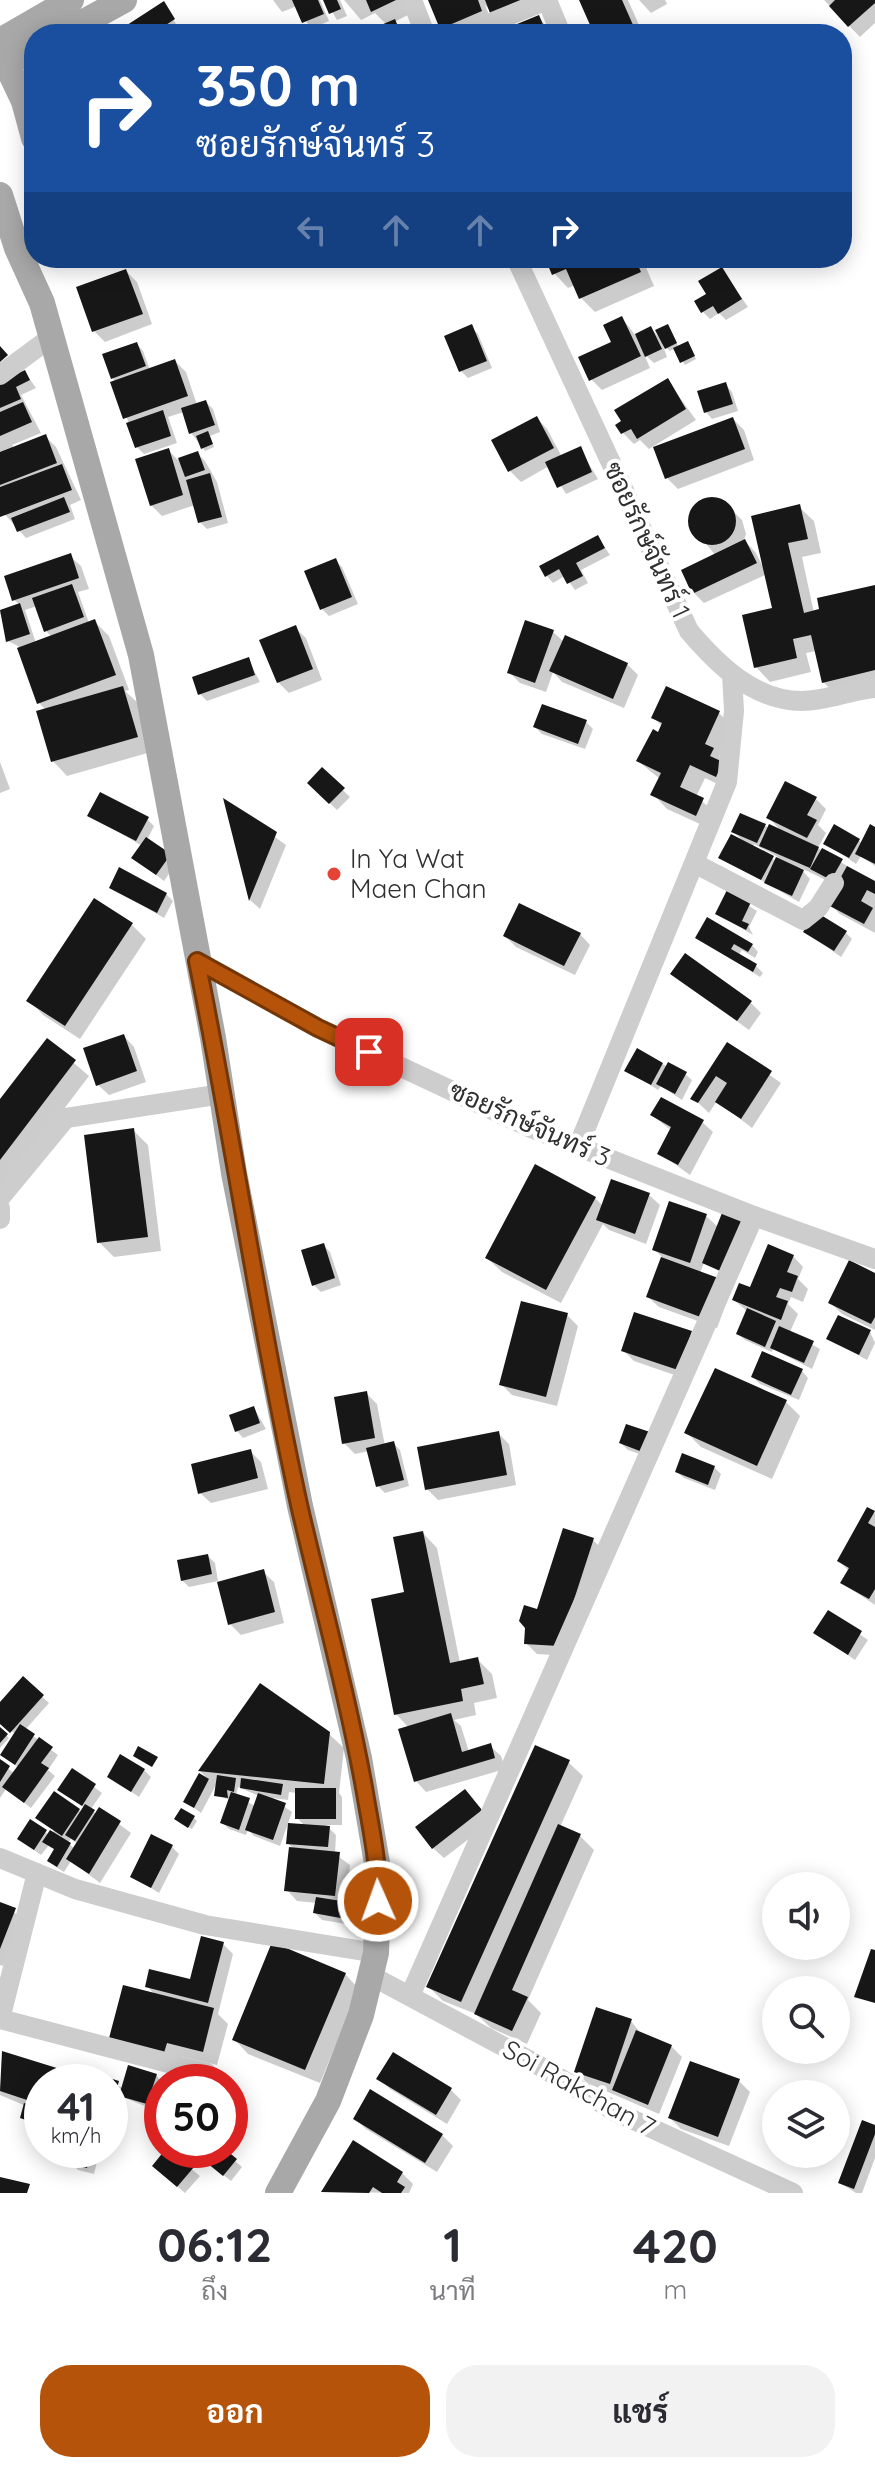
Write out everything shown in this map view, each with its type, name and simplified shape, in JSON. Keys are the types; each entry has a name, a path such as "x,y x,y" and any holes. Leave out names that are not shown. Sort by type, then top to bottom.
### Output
{"main road":[{"path":"39,24 59,11 122,1"},
{"path":"95,24 122,1"},
{"path":"3,47 24,34"},
{"path":"3,47 24,48"},
{"path":"3,47 24,109"},
{"path":"0,195 24,263"},
{"path":"26,268 42,303 141,655 234,1173 300,1506 359,1758 379,1875 373,1964 361,2015 328,2101 278,2193"},
{"path":"41,268 42,303"}],"street":[{"path":"412,0 421,24"},
{"path":"488,24 547,0 557,24"},
{"name":"ซอยรักษ์จันทร์ 1","path":"521,268 689,631 719,665 756,690 801,701 875,688"},
{"path":"0,375 50,338"},
{"path":"578,1147 727,782 734,711 732,674"},
{"path":"696,864 800,920 818,908 834,883"},
{"name":"ซอยรักษ์จันทร์ 3","path":"197,961 318,1028 578,1147 754,1216 875,1259"},
{"path":"0,1198 66,1118 222,1094"},
{"path":"0,1208 0,1219"},
{"path":"410,1996 754,1216"},
{"name":"Soi Rakchan 7","path":"0,1858 75,1889 205,1925 373,1964 410,1996 616,2112 793,2193"},
{"path":"37,1873 0,2019 172,2064"}],"building":[{"path":"292,0 318,0 324,14 302,23"},
{"path":"323,0 337,0 341,9 329,14"},
{"path":"366,0 396,0 371,12"},
{"path":"428,0 478,0 482,11 452,24 438,24"},
{"path":"485,0 522,0 490,13"},
{"path":"579,0 622,0 633,24 590,24"},
{"path":"835,0 875,0 851,24 845,24 829,6"},
{"path":"164,1 175,19 167,24 129,24"},
{"path":"539,15 543,24 517,24"},
{"path":"549,268 639,268 641,272 579,299 566,269 552,275"},
{"path":"723,268 742,299 718,314 713,306 701,313 694,301 706,294 698,281"},
{"path":"126,269 143,314 92,332 76,287"},
{"path":"622,316 641,356 589,381 578,357 611,342 603,325"},
{"path":"472,324 487,361 459,372 444,336"},
{"path":"668,324 677,343 665,349 655,330"},
{"path":"651,326 662,349 645,357 635,334"},
{"path":"688,341 695,356 680,363 673,348"},
{"path":"137,342 146,366 111,379 102,354"},
{"path":"0,346 8,355 0,362"},
{"path":"175,359 188,396 123,419 110,382"},
{"path":"25,370 30,380 16,387 21,399 0,408 0,382"},
{"path":"668,378 686,409 637,439 631,429 621,434 615,425 621,421 614,410"},
{"path":"726,382 733,404 704,413 697,391"},
{"path":"206,400 215,425 189,434 181,408"},
{"path":"23,402 32,422 0,436 0,412"},
{"path":"163,410 171,436 135,448 126,423"},
{"path":"537,416 554,448 508,472 491,440"},
{"path":"733,417 745,449 665,479 653,447"},
{"path":"208,431 213,444 201,449 196,436"},
{"path":"46,434 57,463 0,485 0,452"},
{"path":"581,446 592,472 557,488 545,462"},
{"path":"169,448 183,495 150,506 135,459"},
{"path":"198,451 205,470 185,477 178,458"},
{"path":"62,464 72,490 0,517 0,487"},
{"path":"210,473 222,517 198,523 186,480"},
{"path":"64,497 70,512 17,532 11,518"},
{"path":"712,497 729,504 736,521 729,538 712,545 695,538 688,521 695,504"},
{"path":"800,504 808,539 788,543 804,613 819,609 817,598 875,585 875,670 822,683 811,635 793,639 797,658 754,668 742,615 772,608 751,516"},
{"path":"598,535 605,548 576,563 583,576 567,584 559,569 545,577 539,566"},
{"path":"745,539 757,563 692,594 681,570"},
{"path":"71,553 79,578 12,601 4,576"},
{"path":"336,558 352,597 320,610 304,571"},
{"path":"72,584 84,617 44,632 32,598"},
{"path":"20,603 30,634 6,642 0,610"},
{"path":"95,619 116,675 37,704 17,648"},
{"path":"525,620 554,630 535,683 507,673"},
{"path":"296,625 313,669 277,683 259,640"},
{"path":"565,635 628,663 613,699 549,671"},
{"path":"249,657 255,675 198,695 192,677"},
{"path":"123,686 138,737 51,762 36,711"},
{"path":"666,686 720,711 705,744 714,748 710,756 723,762 716,777 690,765 680,787 704,798 696,816 650,795 661,773 636,761 653,729 658,732 662,723 651,718"},
{"path":"542,704 587,720 578,744 533,727"},
{"path":"322,767 345,788 329,804 307,783"},
{"path":"785,781 817,797 807,815 817,820 807,838 766,818"},
{"path":"100,792 149,817 136,841 87,816"},
{"path":"223,798 277,832 249,901"},
{"path":"740,813 766,824 757,843 731,832"},
{"path":"769,824 819,847 810,868 759,846"},
{"path":"834,824 860,839 849,858 823,844"},
{"path":"870,824 875,827 875,864 855,854"},
{"path":"731,834 774,856 761,880 718,858"},
{"path":"146,837 171,854 156,875 131,858"},
{"path":"822,848 843,859 831,880 810,869"},
{"path":"776,857 804,870 792,896 764,883"},
{"path":"847,866 875,881 875,894 867,890 861,901 873,908 864,924 826,904"},
{"path":"119,867 167,893 157,913 109,888"},
{"path":"727,890 751,902 742,921 749,924 746,930 715,914"},
{"path":"94,898 133,923 65,1026 26,1001"},
{"path":"519,903 581,933 564,966 503,936"},
{"path":"816,912 847,931 834,951 803,932"},
{"path":"707,917 753,944 748,952 734,944 731,949 757,964 753,972 695,938"},
{"path":"685,953 752,1001 737,1021 670,974"},
{"path":"124,1034 137,1071 96,1086 83,1048"},
{"path":"47,1038 76,1060 0,1160 0,1099"},
{"path":"727,1042 772,1071 741,1119 715,1102 727,1083 716,1076 698,1103 690,1099"},
{"path":"637,1048 663,1063 651,1085 624,1071"},
{"path":"668,1062 687,1072 675,1094 656,1084"},
{"path":"661,1097 704,1120 678,1165 657,1154 671,1127 650,1115"},
{"path":"134,1128 148,1237 97,1243 84,1135"},
{"path":"535,1164 596,1197 546,1290 485,1258"},
{"path":"611,1179 650,1193 635,1234 596,1220"},
{"path":"669,1201 707,1214 690,1263 652,1250"},
{"path":"722,1213 745,1222 725,1273 702,1263"},
{"path":"324,1243 335,1278 312,1286 301,1250"},
{"path":"768,1244 794,1255 787,1272 798,1276 792,1292 780,1288 776,1297 788,1301 781,1320 732,1300 739,1283 750,1287"},
{"path":"661,1257 721,1279 706,1319 646,1297"},
{"path":"849,1260 875,1273 875,1317 871,1324 828,1303"},
{"path":"521,1301 568,1313 546,1397 499,1385"},
{"path":"747,1308 776,1321 765,1347 736,1334"},
{"path":"634,1312 692,1331 678,1370 621,1351"},
{"path":"838,1315 871,1330 859,1355 826,1339"},
{"path":"779,1326 814,1341 804,1363 770,1348"},
{"path":"762,1351 803,1369 791,1395 751,1377"},
{"path":"715,1368 787,1400 757,1466 684,1433"},
{"path":"367,1391 375,1438 342,1444 334,1397"},
{"path":"254,1406 260,1423 235,1432 229,1415"},
{"path":"626,1424 653,1433 645,1453 619,1443"},
{"path":"499,1431 507,1475 425,1490 417,1447"},
{"path":"394,1441 404,1480 376,1487 366,1448"},
{"path":"251,1449 258,1478 198,1494 191,1464"},
{"path":"682,1453 715,1466 708,1485 675,1472"},
{"path":"867,1507 875,1511 868,1523 875,1527 875,1589 869,1599 840,1583 849,1568 837,1561"},
{"path":"563,1528 594,1538 559,1646 524,1644 525,1628 519,1621 524,1605 537,1609"},
{"path":"423,1531 450,1663 478,1657 484,1684 461,1689 463,1701 394,1715 371,1599 404,1592 393,1537"},
{"path":"208,1554 212,1574 181,1581 177,1560"},
{"path":"264,1569 275,1612 228,1625 217,1582"},
{"path":"828,1610 862,1631 848,1655 813,1633"},
{"path":"23,1676 44,1695 10,1733 0,1724 0,1702"},
{"path":"260,1683 330,1732 324,1784 198,1771"},
{"path":"451,1713 462,1752 491,1743 495,1758 414,1782 398,1729"},
{"path":"20,1724 35,1734 15,1765 0,1755"},
{"path":"0,1727 8,1734 0,1743"},
{"path":"39,1737 53,1747 41,1763 49,1768 24,1803 2,1787"},
{"path":"535,1745 570,1760 461,2002 426,1987"},
{"path":"138,1746 158,1757 152,1767 133,1756"},
{"path":"120,1754 145,1769 131,1792 107,1777"},
{"path":"0,1759 10,1766 0,1782"},
{"path":"72,1768 96,1784 82,1806 57,1790"},
{"path":"199,1773 209,1779 194,1808 183,1802"},
{"path":"217,1775 236,1778 234,1792 227,1790 228,1798 214,1796"},
{"path":"241,1778 283,1784 281,1795 240,1788"},
{"path":"295,1788 336,1788 336,1819 295,1819"},
{"path":"465,1789 482,1810 432,1849 415,1827"},
{"path":"54,1791 80,1809 62,1836 35,1818"},
{"path":"231,1792 250,1798 239,1830 220,1823"},
{"path":"258,1793 286,1803 273,1840 245,1830"},
{"path":"85,1804 95,1810 75,1841 65,1835"},
{"path":"99,1807 121,1821 89,1874 66,1859"},
{"path":"181,1808 195,1816 188,1828 174,1819"},
{"path":"30,1819 47,1830 34,1850 17,1839"},
{"path":"288,1823 330,1826 328,1847 286,1844"},
{"path":"558,1824 581,1834 512,1990 528,1997 512,2031 474,2014"},
{"path":"50,1830 71,1843 57,1867 47,1861 54,1849 42,1842"},
{"path":"151,1834 173,1845 151,1888 130,1877"},
{"path":"289,1847 340,1852 335,1896 284,1891"},
{"path":"316,1897 360,1904 357,1921 313,1913"},
{"path":"0,1902 16,1908 0,1949"},
{"path":"201,1936 224,1942 208,2003 145,1987 149,1969 190,1979"},
{"path":"272,1942 346,1973 305,2070 232,2040"},
{"path":"871,1949 875,1950 875,2003 854,1997"},
{"path":"123,1985 214,2008 203,2052 167,2043 163,2056 108,2042"},
{"path":"596,2007 632,2019 610,2084 574,2072"},
{"path":"636,2030 672,2045 648,2105 612,2090"},
{"path":"2,2051 44,2064 24,2064 24,2099 0,2091"},
{"path":"393,2052 452,2088 436,2115 376,2079"},
{"path":"690,2061 740,2079 718,2137 668,2118"},
{"path":"128,2065 144,2070 144,2103 128,2099"},
{"path":"370,2089 443,2134 425,2163 353,2119"},
{"path":"862,2120 875,2125 875,2134 854,2189 838,2183 844,2168 850,2168 850,2152"},
{"path":"353,2140 403,2172 397,2182 405,2187 401,2193 382,2193 373,2187 369,2193 321,2192"},
{"path":"154,2168 193,2168 177,2187"},
{"path":"213,2168 230,2168 223,2176"},
{"path":"0,2177 30,2184 27,2193 0,2193"}],"place":[{"name":"In Ya Wat Maen Chan","path":"334,874"}],"route":[{"path":"369,1052 318,1028 267,997 197,961 213,1038 234,1173 300,1506 359,1758 379,1875 378,1901"}]}
